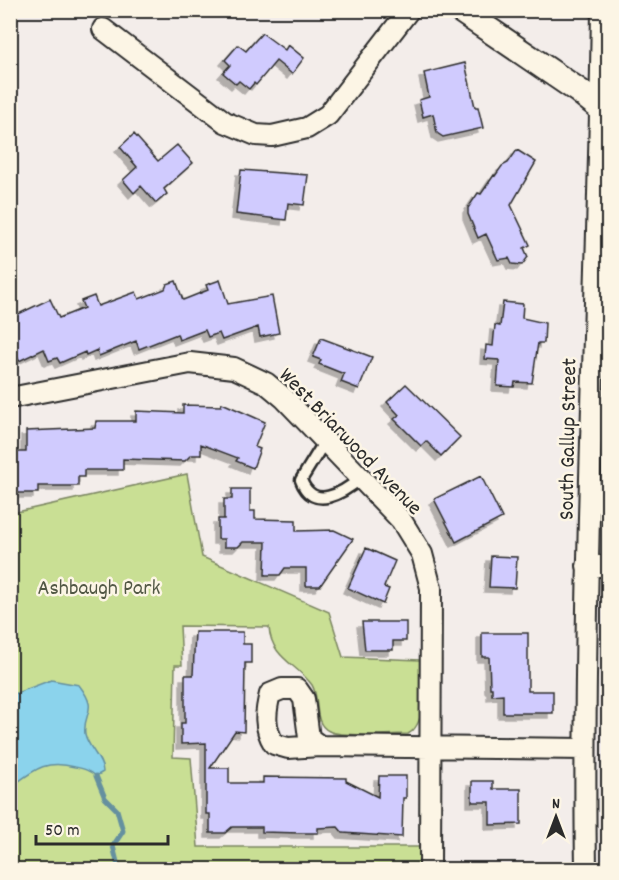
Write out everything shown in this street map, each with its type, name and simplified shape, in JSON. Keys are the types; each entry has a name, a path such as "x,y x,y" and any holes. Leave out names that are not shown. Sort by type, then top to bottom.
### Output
{"street":[{"path":"103,29 225,122 247,132 272,136 307,128 328,115 409,10"},
{"path":"460,10 605,111"},
{"name":"South Gallup Street","path":"586,870 587,566 605,111 602,10"},
{"name":"West Briarwood Avenue","path":"10,398 190,363 234,368 266,383 361,478 410,532 422,554 431,588 430,870"},
{"path":"587,566 609,567"},
{"path":"320,746 585,749"}],"lane":[{"path":"325,441 301,480 304,488 314,496 326,498 343,493 361,478"}],"green space":[{"name":"Ashbaugh Park","path":"187,474 202,557 329,612 343,657 420,660 422,690 419,721 415,729 408,734 335,733 320,723 312,685 274,646 269,627 180,626 182,665 175,665 173,757 191,758 198,847 420,847 420,869 11,869 10,517 17,512"}],"water":[{"path":"51,680 79,685 85,694 89,711 85,734 101,763 103,772 96,776 75,767 48,765 33,771 11,787 11,695"}],"building":[{"path":"262,33 285,50 288,45 304,58 292,74 276,61 256,85 254,83 249,89 239,81 236,84 223,73 230,65 225,60 238,45 246,51"},
{"path":"465,63 475,107 478,107 483,128 443,137 437,133 433,114 423,117 419,100 429,97 424,73"},
{"path":"134,134 158,161 177,145 193,163 164,189 167,194 156,203 141,186 134,193 123,180 137,167 120,147"},
{"path":"517,150 536,162 511,205 530,245 524,248 528,257 522,265 512,264 509,258 498,260 486,234 478,238 468,214 468,208 478,193 481,194 494,175 508,163"},
{"path":"241,170 308,175 304,205 288,203 286,220 236,214"},
{"path":"220,280 228,304 272,296 279,333 260,337 258,327 222,340 219,333 208,337 205,330 179,340 177,334 139,349 136,341 99,356 97,350 86,355 85,352 60,363 57,358 49,361 44,349 19,361 14,349 10,351 10,318 50,299 59,318 84,308 81,301 94,296 98,306 136,292 139,299 165,289 167,284 176,281 183,300 208,290 206,285"},
{"path":"503,302 523,304 522,318 545,323 544,343 538,343 532,383 515,382 514,387 497,386 499,360 485,359 486,345 493,346 495,325 500,326"},
{"path":"321,338 372,357 359,389 341,382 344,374 319,364 321,360 313,357"},
{"path":"406,384 460,437 441,456 426,441 421,446 394,419 399,415 387,402"},
{"path":"222,403 265,422 255,447 260,449 253,468 236,461 238,458 201,444 201,455 191,455 185,461 123,459 123,470 84,470 84,477 78,477 78,486 38,486 38,493 15,493 15,452 26,452 26,431 95,428 96,421 136,421 136,411 183,413 183,405 221,406"},
{"path":"481,476 502,518 456,542 434,499"},
{"path":"232,489 250,489 250,511 255,511 255,519 296,520 296,531 334,530 353,539 320,586 306,586 306,568 285,568 280,575 265,575 266,542 243,542 238,547 224,547 224,539 218,539 218,519 224,519 224,499 232,499"},
{"path":"366,548 395,561 384,587 389,589 383,604 348,588"},
{"path":"491,556 517,557 515,588 489,587"},
{"path":"362,622 406,622 406,641 393,641 393,650 365,650"},
{"path":"195,632 243,632 243,644 251,644 251,663 245,663 244,732 235,731 210,768 229,768 229,783 263,783 263,777 346,778 346,781 378,797 379,776 406,776 402,837 343,833 338,827 318,828 318,833 262,832 262,827 232,827 225,833 210,833 210,814 206,814 206,743 181,744 181,723 185,723 185,675 193,675"},
{"path":"482,633 528,633 528,691 553,691 553,713 503,713 503,694 492,695 492,688 490,688 489,657 482,657"},
{"path":"472,781 493,781 493,789 521,789 521,824 490,825 490,802 472,802"}],"waterway":[{"path":"96,776 105,798 117,810 123,831 113,846 119,870"}]}
